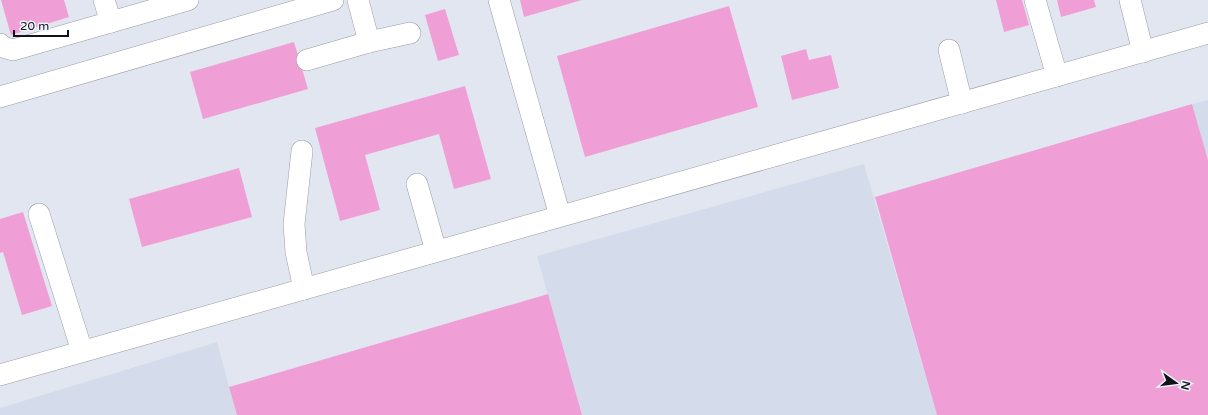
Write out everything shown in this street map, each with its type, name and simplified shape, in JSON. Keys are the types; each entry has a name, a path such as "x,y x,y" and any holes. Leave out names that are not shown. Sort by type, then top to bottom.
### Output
{"lane":[{"path":"104,0 111,22"},
{"path":"0,44 3,47 14,50 188,0"},
{"path":"0,97 297,5 333,0"},
{"path":"358,0 369,42"},
{"path":"499,0 560,216"},
{"path":"1035,0 1057,76"},
{"path":"1130,0 1143,52"},
{"path":"306,60 369,42 410,33"},
{"path":"0,373 304,289 1208,34"},
{"path":"949,50 962,103"},
{"path":"302,151 294,224 296,252 304,289"},
{"path":"417,184 436,251"},
{"path":"39,214 82,351"}],"shaded area":[{"path":"1208,100 1208,160 1192,104"},
{"path":"864,164 937,415 582,415 537,256"},
{"path":"217,342 237,415 0,415 0,408"}],"building":[{"path":"1,0 64,0 69,17 11,35"},
{"path":"520,0 582,0 524,17"},
{"path":"996,0 1022,0 1029,25 1004,32"},
{"path":"1057,0 1094,0 1096,7 1061,17"},
{"path":"729,6 758,107 585,157 557,56"},
{"path":"445,9 459,55 438,61 425,15"},
{"path":"294,42 308,89 203,119 190,72"},
{"path":"806,49 809,60 831,55 839,88 792,100 781,56"},
{"path":"465,86 491,179 454,189 439,134 365,155 380,210 340,221 315,128"},
{"path":"1192,104 1208,160 1208,415 937,415 875,197"},
{"path":"239,168 252,217 142,247 129,199"},
{"path":"23,212 52,306 22,315 3,252 0,253 0,219"},
{"path":"548,294 582,415 237,415 229,387"}]}
